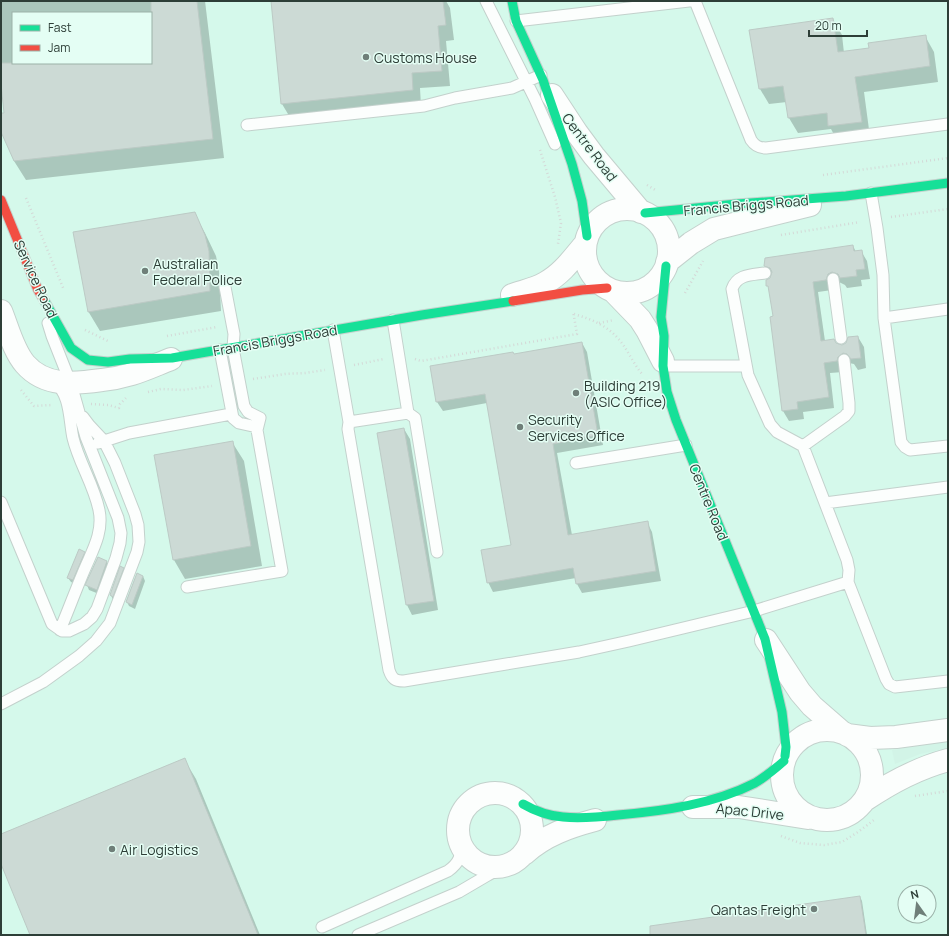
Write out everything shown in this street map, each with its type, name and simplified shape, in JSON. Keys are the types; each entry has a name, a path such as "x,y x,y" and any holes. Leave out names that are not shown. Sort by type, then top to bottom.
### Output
{"street":[{"name":"Centre Road","path":"512,10 537,79 565,142 578,186 586,240"},
{"name":"Centre Road","path":"537,79 594,156 643,213"},
{"name":"Francis Briggs Road","path":"643,213 736,204 846,196 948,183"},
{"name":"Francis Briggs Road","path":"667,264 691,242 706,232 846,196"},
{"name":"Service Road","path":"1,200 38,290 65,340 71,348 78,353"},
{"path":"625,209 643,213 657,222 665,234 668,248 667,264 659,278 654,283 641,290 627,293 610,290 601,284 591,273 585,259 586,240 591,229 596,223 609,213 625,209"},
{"name":"Francis Briggs Road","path":"473,306 546,283 560,272 586,240"},
{"name":"Centre Road","path":"667,264 661,317 664,336 663,364 668,398 765,639 782,712 786,747 785,759"},
{"name":"Francis Briggs Road","path":"78,353 88,360 98,362 130,359 172,358 473,306 539,298 582,289 610,290"},
{"name":"Centre Road","path":"610,290 640,319 647,330 663,364"},
{"path":"1,311 16,349 24,362 33,371 49,380 76,400 121,377 133,374 172,358"},
{"name":"Centre Road","path":"765,639 800,692 812,706 845,734"},
{"path":"948,730 896,737 870,738 828,730 810,734 795,744 785,759 782,778 787,797 792,805 800,812 817,819 833,820 840,819 854,812 871,809 897,780 921,769 948,760"},
{"path":"845,734 859,743 864,749 871,763 871,809"},
{"name":"Apac Drive","path":"523,804 538,811 564,817 603,817 682,806 731,793 754,783 770,773 785,759"},
{"path":"494,793 510,796 523,804 530,817 533,832 529,847 524,854 513,863 506,866 496,868 478,863 467,854 460,843 458,827 459,820 467,806 472,800 479,796 494,793"},
{"name":"Apac Drive","path":"682,806 739,807 817,819"},
{"name":"Apac Drive","path":"524,854 541,840 566,828 603,817"}],"lane":[{"path":"486,1 537,79 555,146 578,186"},
{"path":"512,10 689,1"},
{"path":"695,1 751,140 754,145 760,148 948,124"},
{"path":"247,125 424,106 455,98 512,88 537,79"},
{"path":"871,193 883,275 884,318 901,442 910,450 948,446"},
{"path":"765,273 740,278 736,281 732,289 748,375 770,424 777,432 803,446 847,560 849,570 848,582 886,680 895,687 902,688 948,682"},
{"path":"833,279 841,338"},
{"path":"187,587 282,570 258,423 245,409 233,348 234,334 225,287"},
{"path":"1,502 50,620 60,630 65,631 73,630 84,624 92,618 97,609 111,572 120,543 121,533 118,518 90,446 76,400 52,336 38,290"},
{"path":"884,318 948,310"},
{"path":"393,320 408,412 415,418 437,552"},
{"path":"333,330 349,422 348,429 389,670 394,680 404,681 579,652 754,611 848,582"},
{"path":"220,350 231,414 234,420 239,423 258,423"},
{"path":"803,446 845,416 849,411 850,404 844,360"},
{"path":"663,364 746,366"},
{"path":"49,380 58,385 66,399 76,451 96,499 100,517 96,543 60,630"},
{"path":"1,704 43,682 79,656 96,641 110,622 137,552 139,534 135,514 111,453 104,441 89,425 76,400"},
{"path":"349,422 408,412"},
{"path":"76,451 129,433 231,414"},
{"path":"576,463 686,445"},
{"path":"825,503 948,487"},
{"path":"322,926 445,873 459,862 462,852 460,843"},
{"path":"358,935 459,892 488,874 506,866"}],"path":[{"path":"539,149 555,197 561,223 555,256 560,272"},
{"path":"822,175 948,158"},
{"path":"644,184 662,194"},
{"path":"555,197 578,186"},
{"path":"26,198 64,290"},
{"path":"781,235 948,209"},
{"path":"239,381 284,374 305,373 399,356 421,360 578,334 569,292"},
{"path":"573,314 593,320 608,330 623,344 636,367 668,398"},
{"path":"162,336 232,324"},
{"path":"79,327 110,342"},
{"path":"147,392 162,389 196,389 226,384"},
{"path":"76,400 119,408 120,404 125,399 132,395"},
{"path":"909,797 948,791"},
{"path":"775,834 800,843 830,844 842,842 858,832 871,809"}],"shaded area":[{"path":"1,1 948,1 948,935 1,935"},
{"path":"948,741 948,748 920,754 895,764 892,750"}],"building":[{"path":"151,1 197,1 213,139 14,161 1,132 1,113 4,113 1,84 1,63 152,64"},
{"name":"Customs House","path":"271,1 443,1 446,25 438,26 442,71 412,73 413,90 281,104"},
{"path":"833,18 838,52 869,48 868,43 926,35 930,66 855,77 862,122 828,126 827,113 788,118 783,86 759,89 749,30"},
{"name":"Australian Federal Police","path":"195,212 205,235 209,251 210,291 88,312 73,232"},
{"path":"853,245 854,251 862,250 865,269 856,270 857,276 840,278 838,274 832,272 828,274 826,280 813,282 821,341 834,339 836,343 842,345 846,343 848,337 858,336 861,358 851,359 847,354 843,353 838,357 837,361 824,363 829,397 797,402 798,409 782,411 770,317 773,316 768,286 766,286 766,280 770,278 772,272 770,268 764,266 765,258"},
{"path":"582,342 598,435 553,444 568,535 648,521 656,571 576,584 573,568 487,583 481,550 511,545 485,394 436,402 430,366 513,352 514,354"},
{"path":"404,428 434,601 406,605 377,433"},
{"path":"233,441 251,546 173,560 154,455"},
{"path":"79,549 85,552 73,580 67,578"},
{"path":"98,557 107,561 97,590 85,585"},
{"path":"120,566 124,568 113,597 110,595"},
{"path":"137,573 143,576 132,605 126,602"},
{"name":"Air Logistics","path":"185,758 258,935 30,935 1,864 1,834"},
{"name":"Qantas Freight","path":"860,896 866,935 650,935 650,926"}],"traffic: fast":[{"path":"512,1 516,21 543,80 572,164 582,201 587,236"},
{"path":"645,213 737,204 846,196 948,183"},
{"path":"666,266 661,317 664,336 663,366 667,392 676,420 765,639 782,712 786,747 785,756"},
{"path":"44,300 71,348 88,360 108,362 130,359 172,358 513,301"},
{"path":"523,804 547,814 577,818 591,818 671,809 706,801 739,790 759,781 784,761"}],"traffic: jam":[{"path":"1,200 38,290 44,300"},
{"path":"513,301 582,290 607,288"}],"place":[{"name":"Customs House","path":"366,57"},
{"name":"Australian Federal Police","path":"145,271"},
{"name":"Building 219 (ASIC Office)","path":"576,393"},
{"name":"Security Services Office","path":"520,427"},
{"name":"Air Logistics","path":"112,849"},
{"name":"Qantas Freight","path":"814,909"}]}
